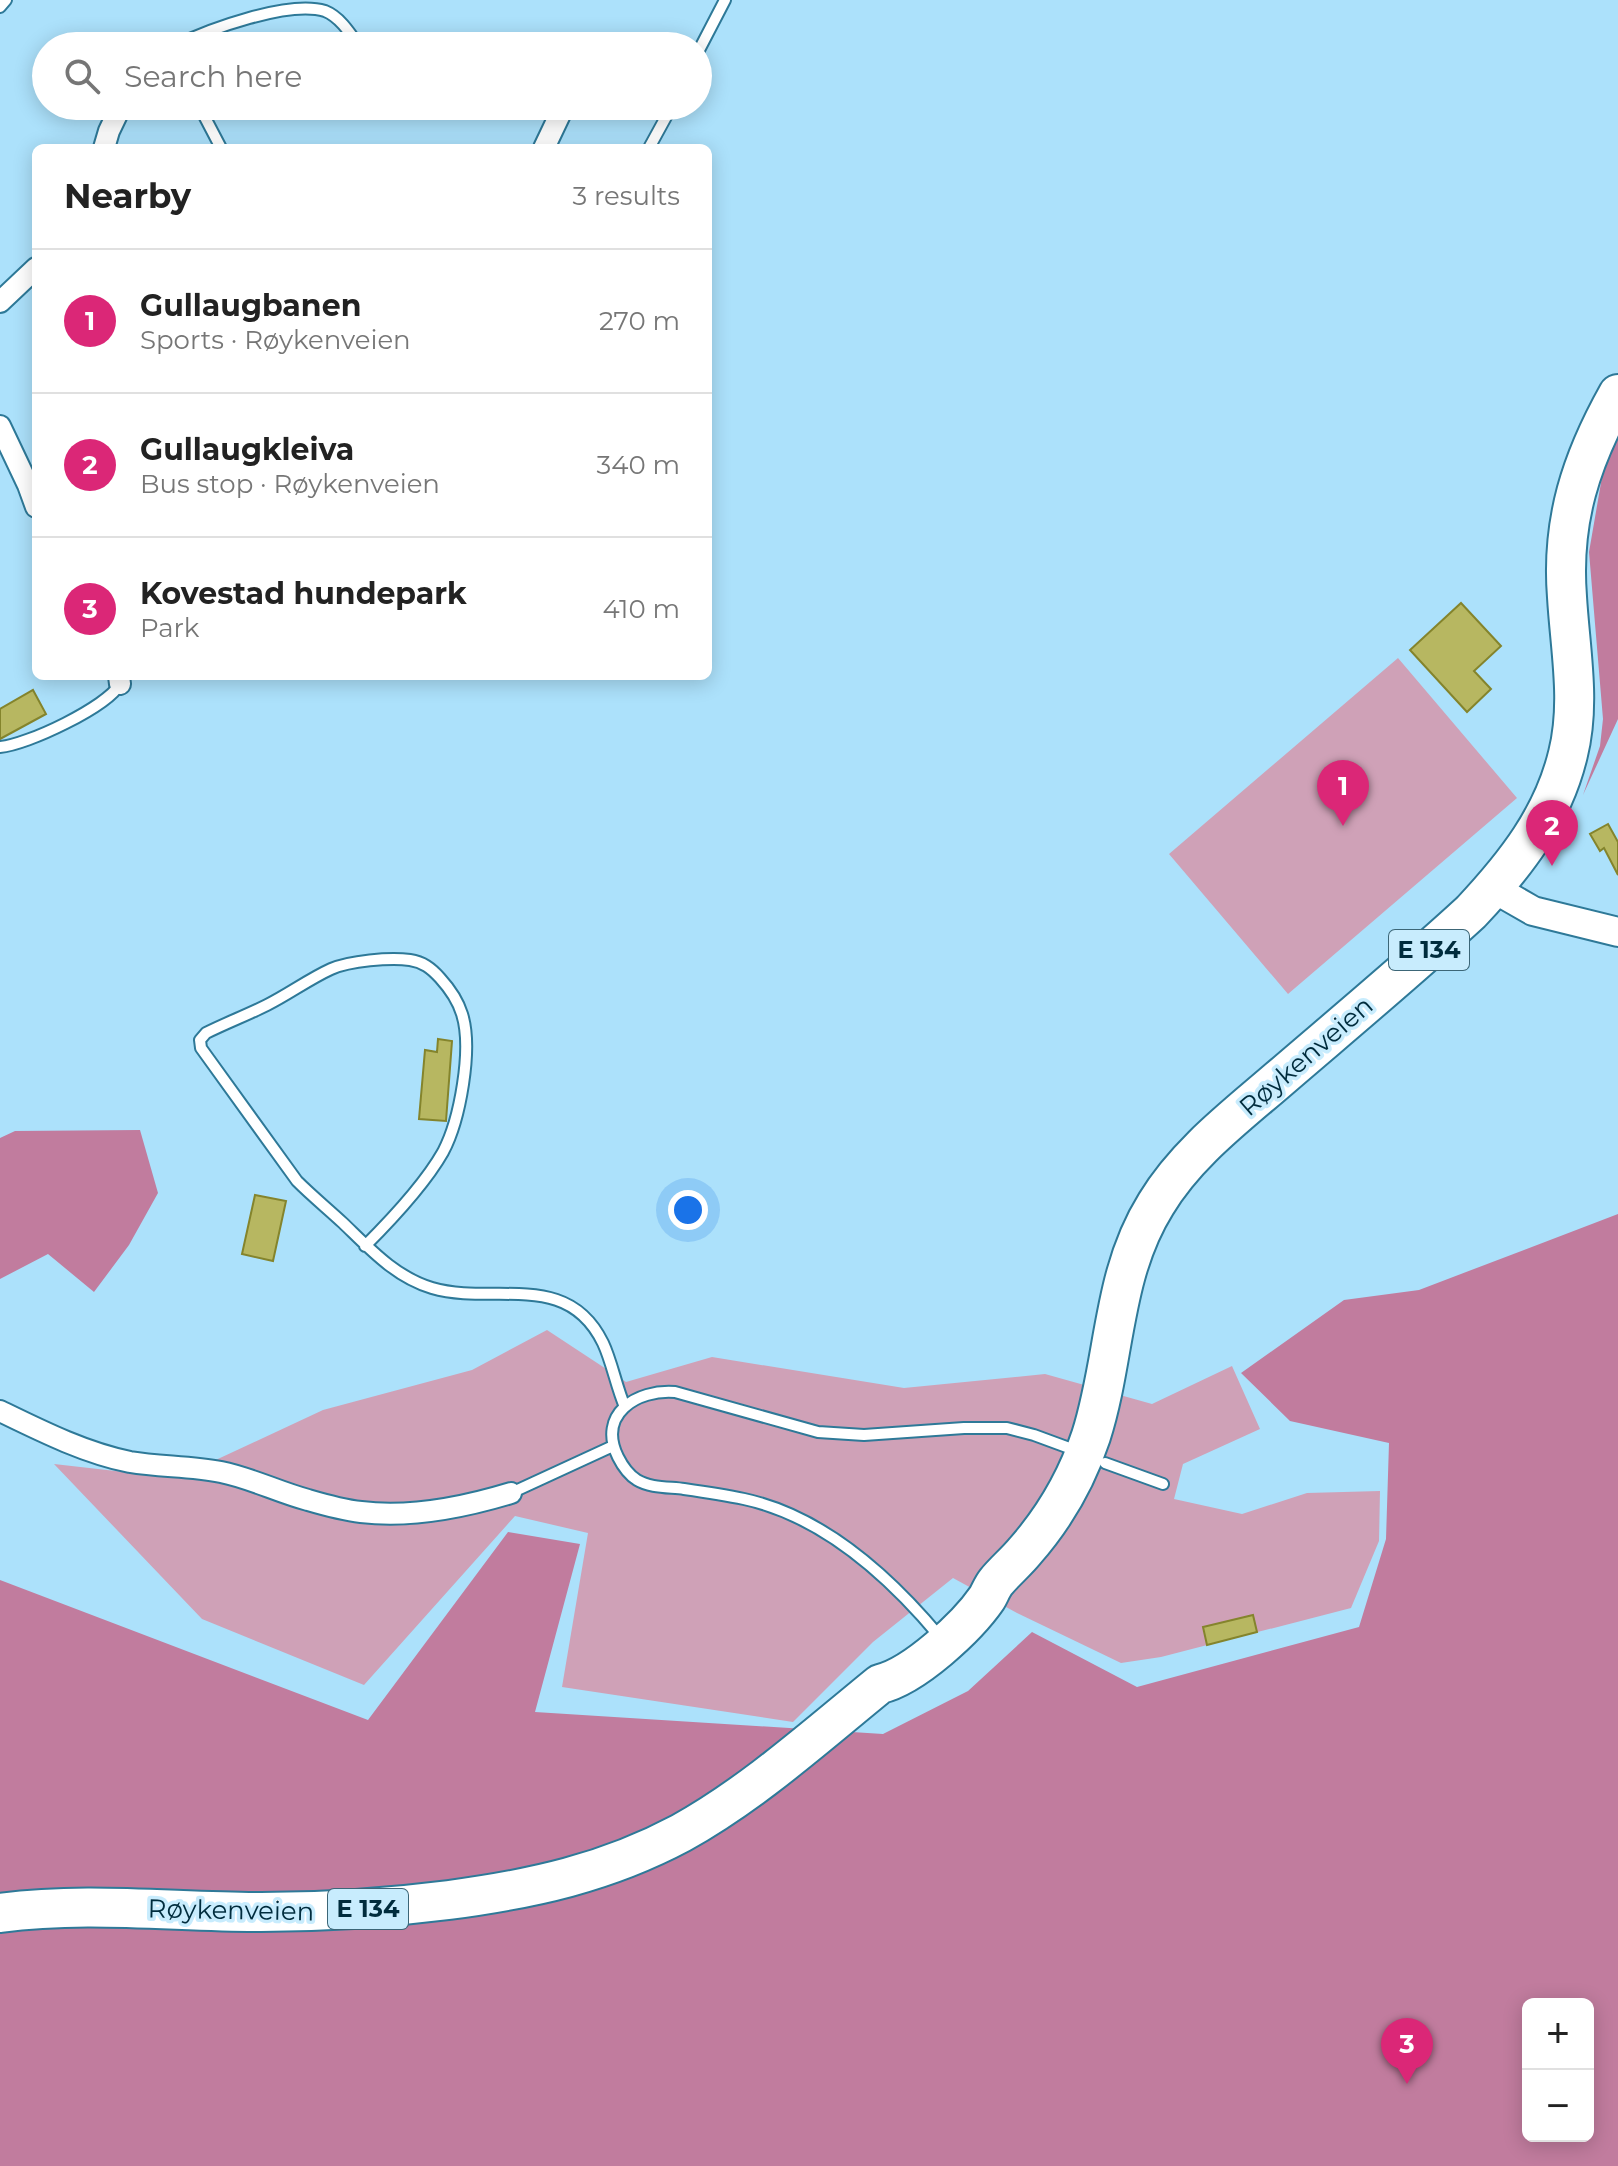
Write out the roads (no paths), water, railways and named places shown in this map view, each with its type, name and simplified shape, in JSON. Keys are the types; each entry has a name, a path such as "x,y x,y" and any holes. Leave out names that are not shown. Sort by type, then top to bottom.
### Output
{"highway":[{"name":"Røykenveien","path":"0,1913 88,1908 233,1912 396,1907 486,1895 565,1880 599,1869 645,1851 697,1824 778,1767 880,1684 885,1673 910,1644 938,1634 982,1590 994,1584 1045,1526 1078,1468 1096,1416 1128,1264 1140,1233 1165,1190 1189,1161 1231,1120 1437,943 1493,888 1521,855 1548,810 1568,754 1572,729 1574,685 1565,560 1569,521 1591,445 1618,394"}],"street":[{"path":"105,144 114,120"},
{"path":"546,144 557,120"},
{"path":"0,302 32,272"},
{"path":"0,426 32,496"},
{"path":"1493,888 1533,911 1617,928"},
{"path":"0,1411 105,1455 128,1461 224,1472 304,1499 360,1512 380,1514 455,1507 511,1493"}],"lane":[{"path":"0,7 6,0"},
{"path":"708,32 725,0"},
{"path":"203,32 282,8 304,6 321,9 337,18 348,32"},
{"path":"206,120 219,144"},
{"path":"651,144 664,120"},
{"path":"0,747 20,743 75,718 115,693 120,680"},
{"path":"365,1246 444,1151 461,1099 466,1060 462,1015 449,987 432,969 413,960 351,963 332,968 266,1005 206,1033 200,1040 201,1048 289,1171 365,1246 400,1272 430,1287 459,1292 542,1296 577,1308 602,1342 625,1407"},
{"path":"938,1634 877,1572 834,1539 799,1519 747,1500 651,1485 633,1478 613,1446 616,1418 638,1397 662,1391 818,1432 864,1435 1007,1428 1072,1449"},
{"path":"511,1493 613,1446"},
{"path":"1105,1463 1163,1484"}],"place":[{"name":"Gullaugbanen","path":"1343,826"},
{"name":"Gullaugkleiva","path":"1552,866"},
{"name":"Kovestad hundepark","path":"1407,2084"}]}
